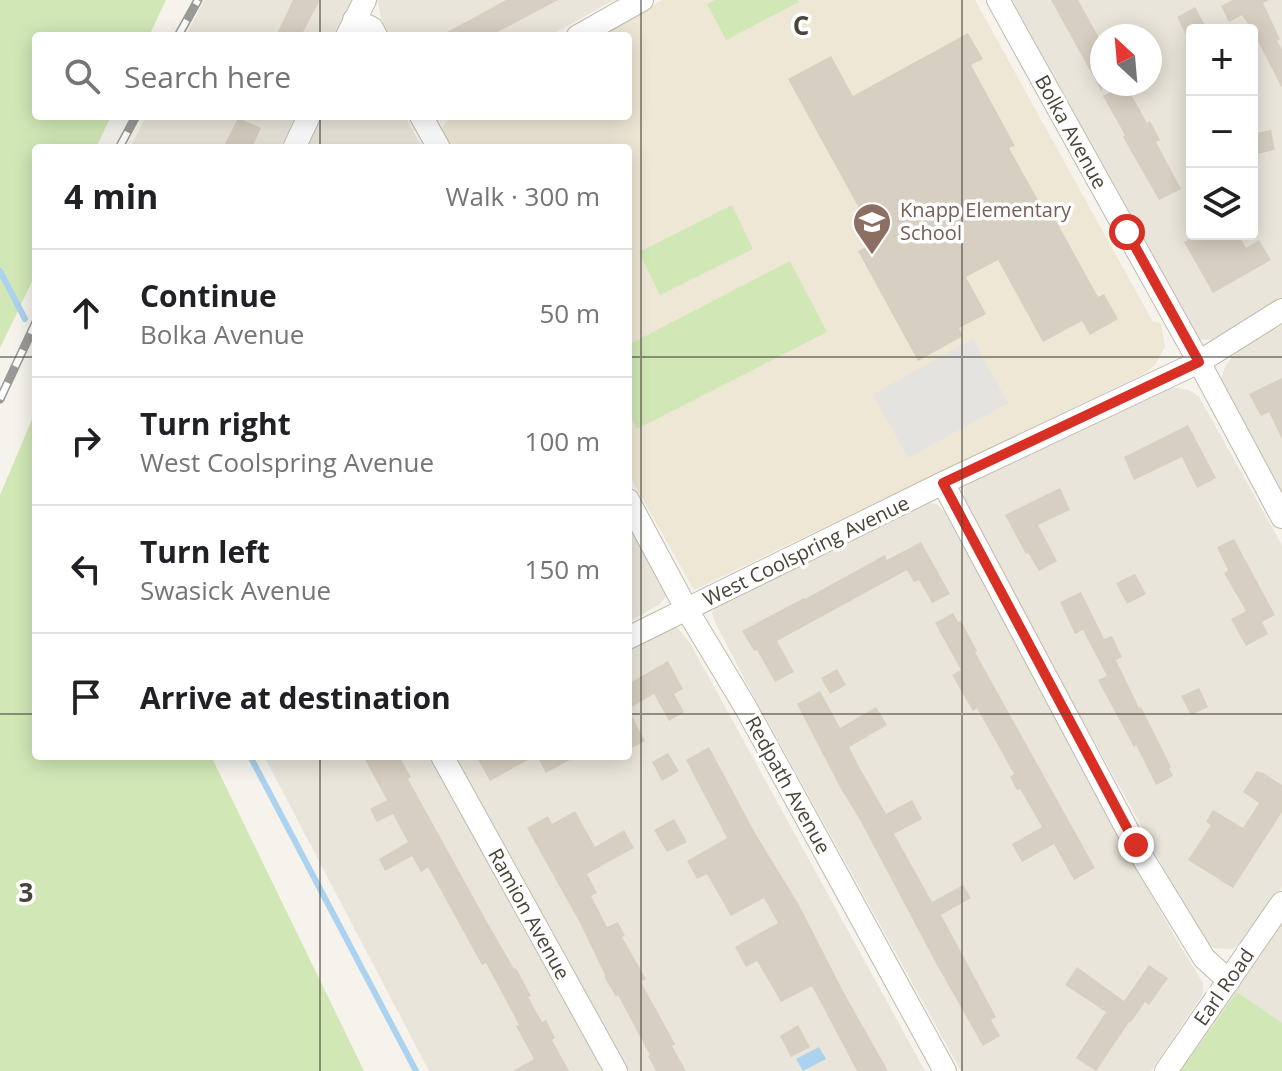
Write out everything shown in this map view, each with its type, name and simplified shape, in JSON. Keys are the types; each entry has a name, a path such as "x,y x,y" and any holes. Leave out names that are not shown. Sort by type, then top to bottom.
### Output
{"street":[{"path":"585,32 642,0"},
{"name":"Bolka Avenue","path":"998,0 1282,517"},
{"path":"355,19 374,32"},
{"path":"296,144 307,120"},
{"path":"429,120 438,144"},
{"name":"West Coolspring Avenue","path":"632,636 943,483 1199,362 1282,310"},
{"path":"943,483 1138,850 1204,958 1229,981"},
{"name":"Redpath Avenue","path":"632,507 945,1071"},
{"name":"Ramion Avenue","path":"444,760 616,1071"},
{"name":"Earl Road","path":"1166,1071 1282,903"}],"shaded area":[{"path":"204,0 355,0 339,32 188,32"},
{"path":"377,0 614,0 556,32 384,32"},
{"name":"Knapp Elementary School","path":"662,0 975,0 1153,322 1161,323 1165,347 1155,365 1144,374 694,590 632,480 632,144 442,142 442,128 448,120 632,120 632,32 603,32"},
{"path":"1009,0 1282,0 1282,298 1217,339 1196,340 1187,326 1189,320"},
{"path":"144,120 294,120 282,144 132,144"},
{"path":"316,120 407,120 420,144 304,144"},
{"path":"1282,325 1282,508 1221,379 1236,352"},
{"path":"973,339 1008,403 908,458 873,394"},
{"path":"1163,389 1189,390 1199,397 1282,545 1282,887 1246,943 1230,949 1214,948 1200,937 964,503 964,488 981,473"},
{"path":"937,504 946,514 1108,818 1203,983 1203,994 1151,1071 961,1071 715,622 712,613 719,599 913,506"},
{"path":"632,528 661,582 666,596 660,604 632,620"},
{"path":"675,625 690,643 925,1071 627,1071 456,760 632,760 632,642"},
{"path":"266,760 431,760 603,1071 429,1071"},
{"path":"1282,918 1282,1071 1176,1071"}],"green space":[{"path":"0,0 166,0 151,32 32,32 32,120 109,120 98,144 32,144 32,281 0,348"},
{"path":"715,0 799,2 726,40 707,4"},
{"path":"732,205 753,249 660,295 639,252"},
{"path":"790,261 827,332 637,429 632,420 632,343"},
{"path":"32,419 32,760 213,760 364,1071 0,1071 0,495"},
{"path":"1237,992 1282,1023 1282,1071 1181,1071"}],"water":[{"path":"819,1047 826,1059 803,1071 796,1059"}],"building":[{"path":"293,0 320,0 303,32 278,32"},
{"path":"506,0 558,0 498,32 447,32"},
{"path":"1051,0 1078,0 1091,24 1090,70"},
{"path":"1233,0 1269,0 1263,3 1280,39 1277,41 1282,49 1282,88 1258,42 1258,24 1248,24 1242,15 1229,22 1221,6"},
{"path":"1195,7 1204,24 1186,24 1186,35 1177,17"},
{"path":"968,33 983,59 971,65 1015,146 1009,148 1049,220 1054,217 1098,297 1104,294 1118,319 1090,335 1082,321 1043,342 998,260 966,277 986,314 959,328 963,336 918,361 858,251 877,241 788,79 831,56 853,96"},
{"path":"1103,96 1132,96 1147,123 1150,121 1160,140 1156,142 1181,189 1159,200 1123,137 1125,135"},
{"path":"237,120 261,128 254,144 225,144"},
{"path":"1271,130 1275,150 1258,154 1258,133"},
{"path":"1241,240 1246,248 1259,240 1271,260 1213,293 1184,242"},
{"path":"1282,378 1282,439 1269,412 1261,416 1249,394"},
{"path":"1188,425 1216,478 1197,488 1182,457 1134,480 1124,457"},
{"path":"1060,488 1070,510 1038,525 1057,561 1039,571 1005,515"},
{"path":"1234,539 1275,615 1262,622 1268,634 1246,646 1231,619 1246,611 1224,573 1228,570 1217,547"},
{"path":"921,542 950,594 932,603 919,580 914,582 907,570 777,641 794,672 775,682 742,631 885,555 887,560"},
{"path":"1135,574 1146,594 1127,604 1116,583"},
{"path":"1081,592 1104,639 1112,636 1122,657 1116,660 1171,767 1173,776 1156,785 1098,680 1107,676 1083,630 1075,634 1060,602"},
{"path":"953,613 958,622 961,621 975,652 1095,868 1074,880 1054,844 1022,862 1012,844 1042,827 1020,789 1017,790 1010,777 1014,774 977,708 973,711 952,675 961,670 935,623"},
{"path":"668,661 683,689 674,694 684,712 669,721 654,694 632,707 632,682"},
{"path":"837,669 846,685 830,694 821,678"},
{"path":"1199,688 1208,707 1191,715 1181,696"},
{"path":"820,691 840,728 876,707 887,725 849,747 886,814 912,800 922,819 894,834 932,902 963,885 971,898 941,915 996,1017 991,1020 1000,1036 983,1046 797,704"},
{"path":"632,717 645,741 632,748"},
{"path":"709,747 888,1071 857,1071 812,986 781,1002 757,961 746,967 735,947 778,923 764,898 731,916 707,874 697,879 687,861 727,838 686,760"},
{"path":"668,753 679,771 662,781 652,762"},
{"path":"365,760 401,760 411,777 408,779 531,996 528,997 542,1022 546,1020 555,1038 552,1040 569,1071 513,1071 534,1059 486,963 482,965 428,867 421,872 412,856 385,871 379,859 408,842 393,814 377,822 370,809 387,800"},
{"path":"478,760 528,760 490,781"},
{"path":"539,760 570,760 546,773"},
{"path":"1257,771 1282,785 1282,812 1233,888 1188,860 1211,825 1206,822 1213,810 1243,828 1259,803 1243,792"},
{"path":"575,811 595,847 624,830 634,848 587,874 597,893 591,896 607,927 618,922 625,936 622,937 646,979 641,982 686,1071 656,1071 527,828 548,816 552,824"},
{"path":"674,819 687,842 667,852 654,830"},
{"path":"1149,965 1168,978 1149,1005 1145,1002 1129,1022 1096,1071 1076,1058 1106,1012 1065,985 1077,967 1124,1001"},
{"path":"798,1025 810,1047 791,1057 780,1036"}],"waterway":[{"path":"0,271 25,319"},
{"path":"252,760 416,1071"}],"railway":[{"path":"180,32 198,0"},
{"path":"121,144 134,120"},
{"path":"0,399 32,331"}],"place":[{"name":"Knapp Elementary School","path":"872,256"}],"route":[{"path":"1127,232 1199,362 943,483 1136,845"}]}
